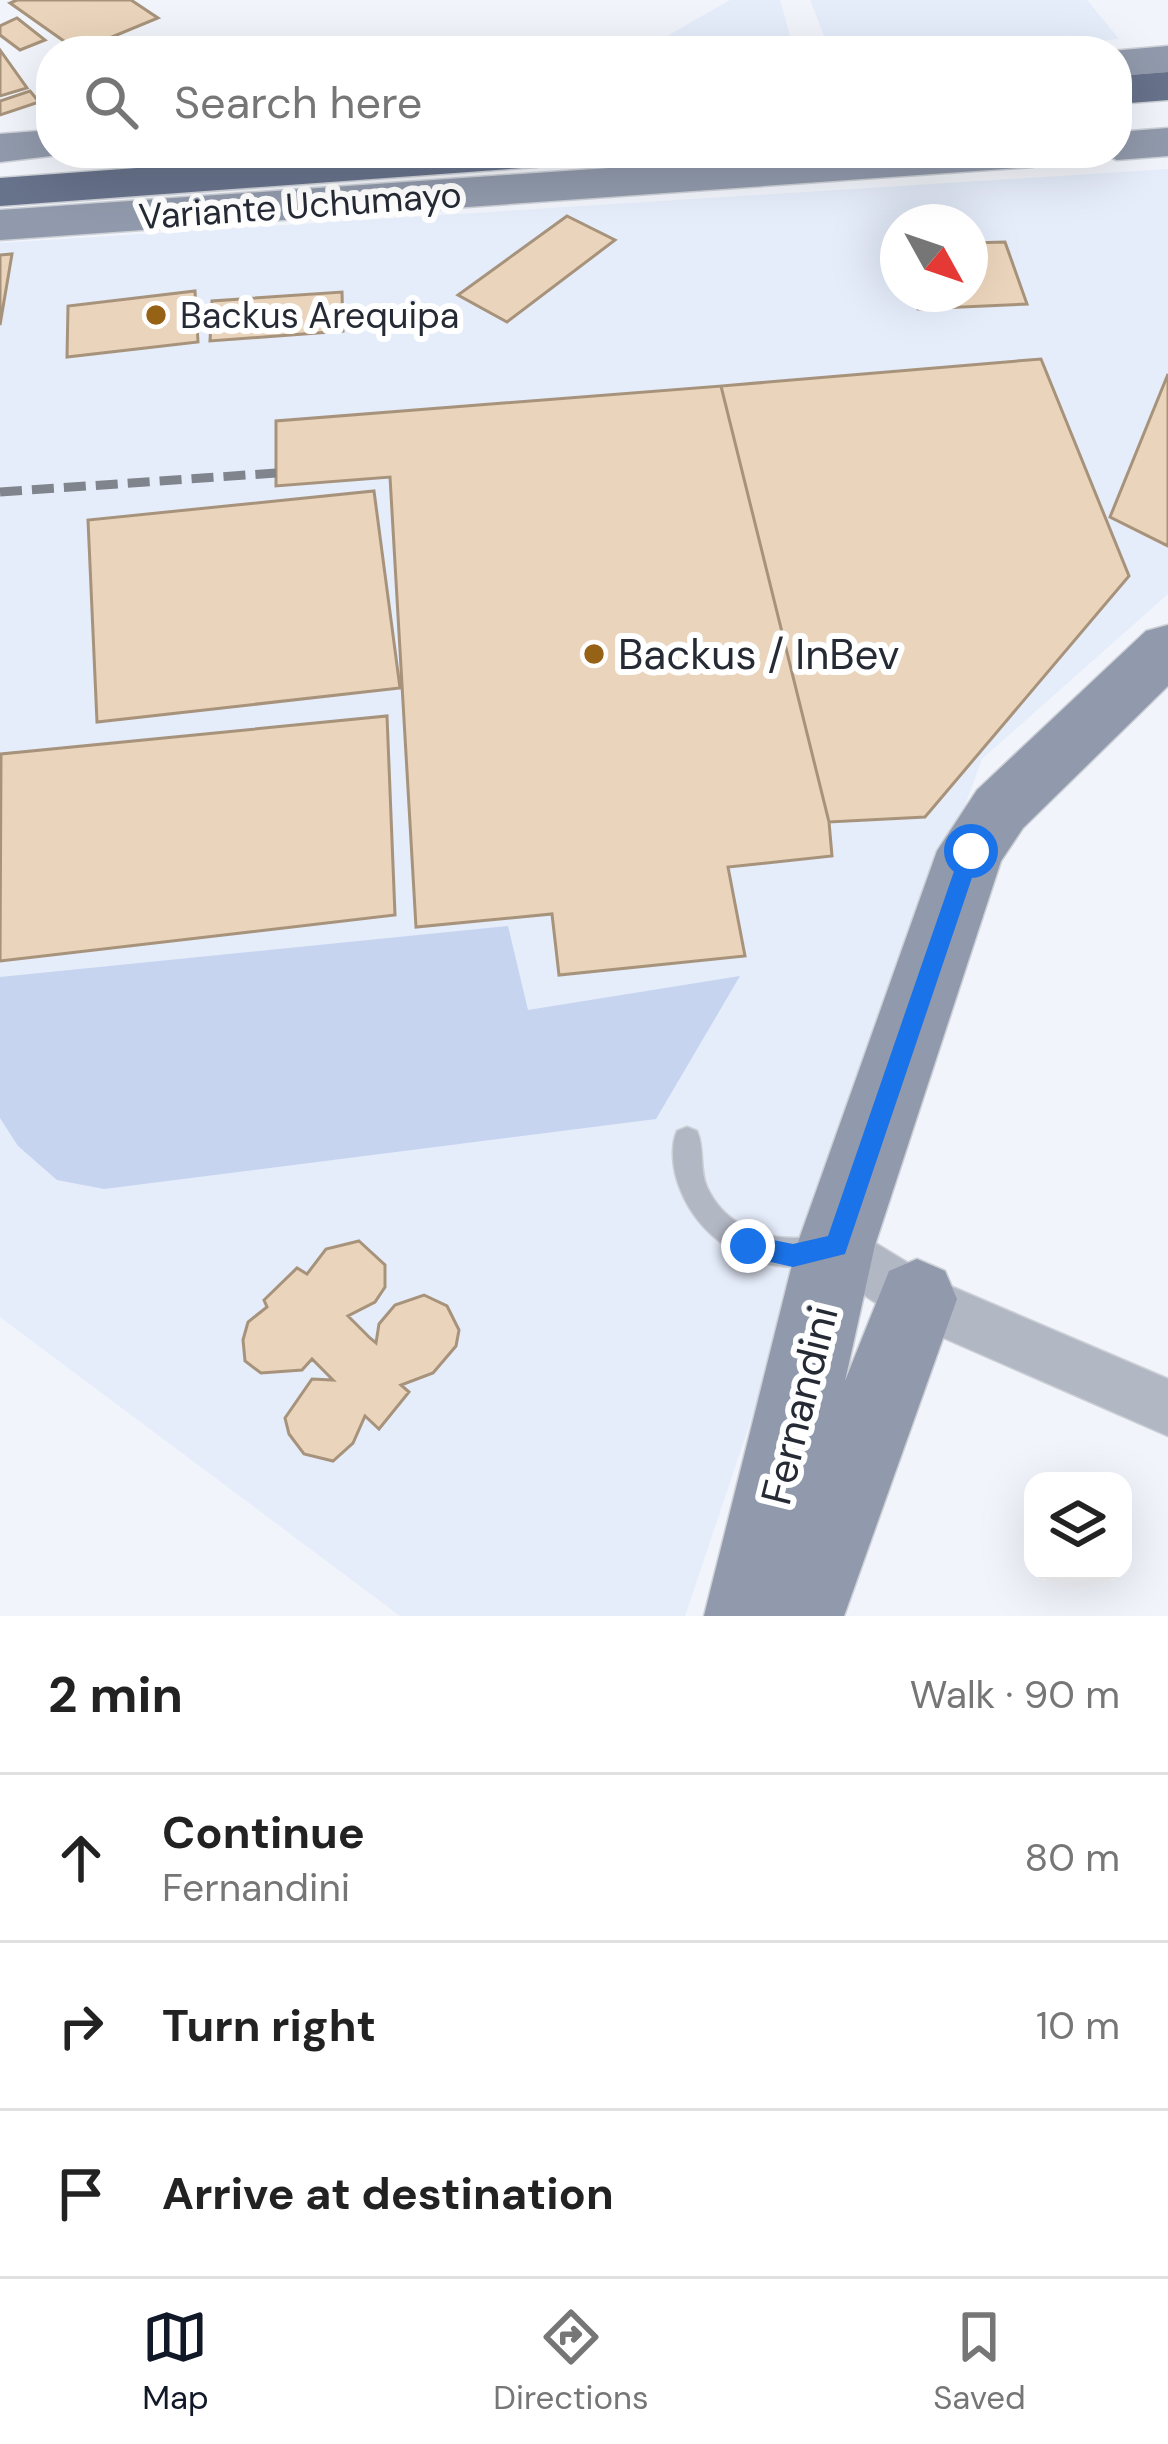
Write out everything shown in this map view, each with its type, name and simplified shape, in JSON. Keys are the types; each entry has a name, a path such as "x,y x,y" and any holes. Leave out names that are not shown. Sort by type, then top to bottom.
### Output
{"highway":[{"path":"1132,88 1168,86"},
{"path":"1132,109 1168,106"},
{"name":"Variante Uchumayo","path":"0,169 36,166"},
{"name":"Variante Uchumayo","path":"0,192 330,168"}],"main road":[{"path":"1132,65 1168,59"},
{"path":"1132,145 1168,142"},
{"path":"0,148 36,145"},
{"name":"Variante Uchumayo","path":"0,225 758,168"},
{"name":"Fernandini","path":"749,1616 836,1246 971,851 982,830 1168,648"},
{"path":"799,1616 916,1299"}],"street":[{"path":"836,1246 916,1299 1168,1408"}],"lane":[{"path":"1132,67 1168,68"},
{"path":"1132,135 1168,132"},
{"path":"687,1140 690,1181 711,1219 748,1246 793,1256 836,1246"}],"shaded area":[{"path":"730,0 780,0 790,36 667,36"},
{"path":"810,0 1087,0 1117,36 824,36"},
{"path":"1168,169 1168,594 982,759 875,1051 685,1616 400,1616 0,1317 0,243"},
{"path":"508,926 528,1010 740,976 656,1119 104,1189 57,1180 18,1146 0,1118 0,977"}],"building":[{"path":"131,0 158,18 114,36 57,36 10,3"},
{"path":"17,18 40,36 36,44 20,50 0,35 0,26"},
{"path":"0,50 27,88 0,96"},
{"path":"30,91 36,98 36,103 0,115 0,101"},
{"path":"567,216 615,240 507,322 458,295"},
{"path":"988,242 1005,242 1027,304 988,306"},
{"path":"12,254 0,325 0,255"},
{"path":"195,291 198,342 67,357 68,306"},
{"path":"342,292 343,331 210,341 212,301"},
{"path":"1041,359 1129,576 925,817 829,822 721,386"},
{"path":"1168,374 1168,546 1110,517"},
{"name":"Backus / InBev","path":"721,386 829,822 832,856 728,867 745,956 559,975 552,914 416,927 390,477 276,486 276,421"},
{"path":"374,491 400,688 97,722 88,520"},
{"path":"387,716 395,915 0,961 1,754"},
{"path":"359,1241 385,1265 385,1287 375,1302 348,1316 370,1338 376,1343 379,1324 395,1305 424,1295 447,1306 459,1330 456,1346 433,1373 401,1385 409,1392 379,1429 365,1416 353,1443 333,1461 304,1454 289,1434 285,1418 312,1379 333,1380 312,1359 302,1370 261,1373 245,1361 243,1340 248,1322 267,1307 264,1300 297,1268 307,1274 326,1249"}],"railway":[{"path":"0,492 276,473"}],"place":[{"name":"Backus Arequipa","path":"156,315"},
{"name":"Backus / InBev","path":"594,654"}],"route":[{"path":"748,1246 793,1256 836,1246 971,851"}]}
